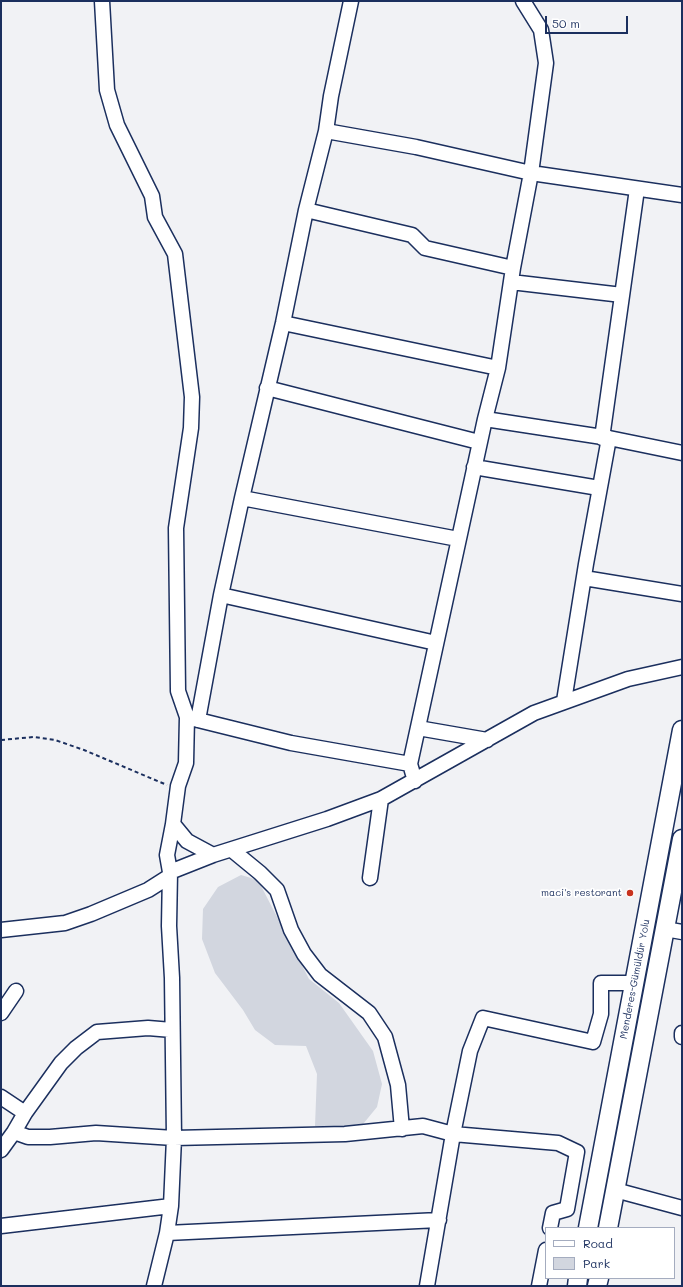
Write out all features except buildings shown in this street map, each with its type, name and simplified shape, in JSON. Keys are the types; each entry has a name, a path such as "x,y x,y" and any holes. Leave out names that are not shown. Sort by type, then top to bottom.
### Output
{"main road":[{"name":"Menderes-Gümüldür Yolu","path":"588,1227 682,730"},
{"name":"Menderes-Gümüldür Yolu","path":"608,1227 615,1190 673,930 682,839"}],"street":[{"path":"102,1 107,90 117,125 152,196 155,217 174,254 192,397 191,428 176,528 178,691 193,718 291,743 410,764"},
{"path":"154,1286 167,1233 174,1138 172,978 169,926 170,874 167,855 178,786 186,763 193,718 283,323 306,210 326,131 331,96 351,1"},
{"path":"414,780 410,764 479,442 498,368 513,268 531,173 546,63 542,30 523,1"},
{"path":"326,131 416,147 531,173 682,195"},
{"path":"564,701 599,488 622,295 637,189"},
{"path":"306,210 412,235 425,248 513,268"},
{"path":"511,282 622,295"},
{"path":"283,323 498,368"},
{"path":"267,388 479,442"},
{"path":"485,419 606,438 682,453"},
{"path":"474,467 599,488"},
{"path":"242,498 458,539"},
{"path":"584,578 682,594"},
{"path":"221,595 436,642"},
{"path":"1,930 66,923 91,914 148,890 170,874 213,855 327,819 381,799 534,713 628,679 682,666"},
{"path":"418,728 487,740"},
{"path":"370,878 381,799"},
{"path":"173,824 186,841 213,855"},
{"path":"232,850 260,873 277,890 291,930 304,954 320,975 369,1013 385,1037 398,1085 402,1128"},
{"path":"427,1286 453,1134 470,1051 483,1018 593,1042 601,1014 601,983 634,983"},
{"path":"1,1014 16,991"},
{"path":"1,1150 61,1062 97,1032 148,1028 172,1030"},
{"path":"1,1097 25,1113"},
{"path":"14,1132 28,1137 50,1137 96,1133 174,1138 345,1134 423,1126 453,1134 558,1144 577,1152 567,1209 553,1213 550,1227"},
{"path":"615,1190 682,1208"},
{"path":"1,1226 170,1206"},
{"path":"167,1233 439,1220"},
{"path":"539,1286 545,1255"}],"path":[{"path":"1,740 34,737 55,740 84,750 166,784 178,786"}],"green space":[{"path":"241,875 258,880 309,979 339,1003 373,1051 382,1084 377,1107 359,1129 315,1126 317,1074 306,1046 275,1045 255,1030 243,1010 215,973 202,939 203,909 218,887"}],"place":[{"name":"maci's restorant","path":"630,893"}]}
